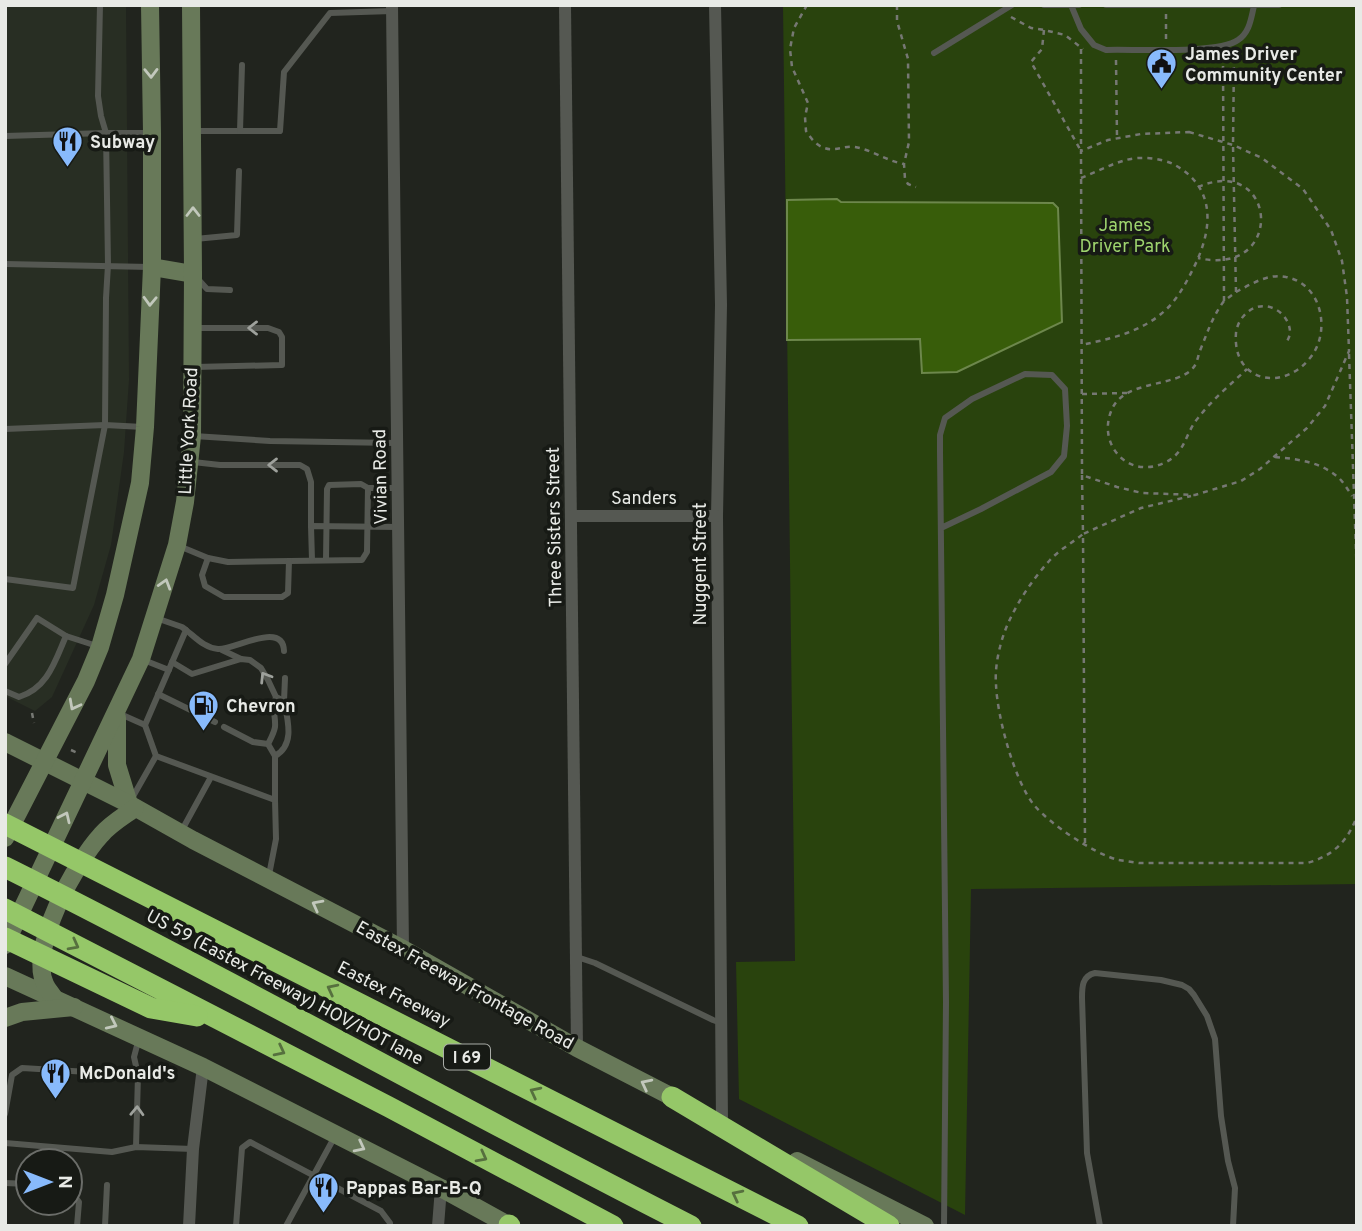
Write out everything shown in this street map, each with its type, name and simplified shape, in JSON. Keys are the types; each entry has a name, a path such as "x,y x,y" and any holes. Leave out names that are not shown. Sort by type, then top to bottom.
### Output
{"highway":[{"name":"Eastex Freeway","path":"5,824 798,1226"},
{"name":"US 59 (Eastex Freeway) HOV/HOT lane","path":"5,867 119,924 554,1157 691,1226"},
{"path":"5,909 613,1226"},
{"path":"5,937 151,1008 219,1020"},
{"path":"672,1097 889,1226"}],"main road":[{"path":"5,838 86,681 100,647 130,534 140,482 152,267 150,5"},
{"name":"Little York Road","path":"5,945 141,659 177,545 192,436 191,5"},
{"path":"152,267 193,274"},
{"path":"54,998 44,983 42,967 45,939 57,908 90,847 132,806 117,765 117,712"},
{"name":"Eastex Freeway Frontage Road","path":"5,742 403,949 577,1048 925,1226"},
{"path":"5,976 203,1067 510,1225"},
{"path":"5,1018 22,1012 75,1007"}],"street":[{"name":"Three Sisters Street","path":"565,5 577,1048"},
{"name":"Nuggent Street","path":"715,5 721,305 717,516 722,1123"},
{"name":"Vivian Road","path":"393,8 403,949"},
{"name":"Sanders","path":"572,516 717,516"},
{"path":"189,1226 193,1149 203,1067"},
{"path":"438,1226 441,1188"}],"lane":[{"path":"5,579 73,588 105,425 108,265 106,133 100,116 98,96 100,5"},
{"path":"934,53 1012,5"},
{"path":"1044,5 1079,5"},
{"path":"1070,5 1081,29 1094,45 1106,50 1215,48 1238,41 1248,30 1254,6"},
{"path":"1106,5 1279,5"},
{"path":"192,131 279,131 284,72 330,13 393,8"},
{"path":"240,131 242,65"},
{"path":"5,136 152,133"},
{"path":"193,239 237,235 239,171"},
{"path":"5,264 152,267"},
{"path":"193,274 207,289 230,290"},
{"path":"192,328 275,330 282,337 282,365 192,367"},
{"path":"941,527 1051,472 1064,456 1067,426 1065,389 1052,376 1025,374 972,399 945,418 940,435 946,1002 944,1226"},
{"path":"5,429 105,425 145,427"},
{"path":"192,436 270,441 398,443"},
{"path":"190,462 220,465 300,465 307,469 311,482 312,561"},
{"path":"326,561 327,489 330,485 361,484 368,488 398,488"},
{"path":"177,545 208,558 228,562 362,560 367,552 368,488"},
{"path":"311,526 398,527"},
{"path":"208,558 202,575 205,586 224,597 282,597 288,593 289,561"},
{"path":"5,664 37,618 66,636 100,647"},
{"path":"154,618 182,627 208,647 250,660 261,668 276,698 284,701"},
{"path":"132,806 156,755 145,725 186,630"},
{"path":"5,691 19,697 38,688 45,681 66,636"},
{"path":"222,650 272,636 280,639 284,644 284,651"},
{"path":"141,659 169,670"},
{"path":"172,662 192,674 241,659"},
{"path":"275,756 283,751 288,741 285,678"},
{"path":"158,694 215,722"},
{"path":"268,744 274,730 272,706 276,698"},
{"path":"117,712 145,725"},
{"path":"224,727 253,742 268,744"},
{"path":"268,744 275,756 276,839 268,879"},
{"path":"156,755 275,800"},
{"path":"180,833 211,777"},
{"path":"577,957 596,963 721,1023"},
{"path":"1100,1226 1087,1153 1082,998 1086,977 1095,973 1182,985 1194,995 1207,1016 1215,1039 1221,1116 1235,1188 1233,1226"},
{"path":"136,1147 138,1075 134,1057 139,1037"},
{"path":"5,1114 12,1075 22,1068 138,1075"},
{"path":"285,1226 336,1134"},
{"path":"236,1226 242,1148 250,1142 381,1211 390,1226"},
{"path":"5,1143 112,1153 136,1147 193,1149"},
{"path":"105,1226 107,1185"}],"path":[{"path":"807,5 794,28 790,50 792,67 808,103 806,131 819,147 834,150 852,146 904,163"},
{"path":"897,5 897,21 908,59 909,142 904,163 905,179 908,184 916,187"},
{"path":"1166,6 1166,49"},
{"path":"1044,30 1042,49 1031,62 1081,151"},
{"path":"1081,49 1085,844"},
{"path":"1116,57 1117,139"},
{"path":"1223,57 1224,300"},
{"path":"1081,151 1141,134 1189,132 1233,145 1262,158 1303,190 1331,230 1342,261 1347,297 1357,579"},
{"path":"1233,145 1236,292"},
{"path":"1081,178 1127,159 1151,158 1168,162 1181,168 1202,191 1208,225 1205,242 1182,291 1161,314 1139,328 1081,345"},
{"path":"1198,187 1211,181 1242,185 1254,195 1259,204 1261,220 1252,248 1241,256 1214,262 1198,258"},
{"path":"1081,394 1128,393 1181,376 1193,368 1214,314 1224,300 1261,279 1285,276 1301,282 1321,311 1322,332 1317,351 1306,364 1293,374 1280,379 1268,380 1252,373 1241,363 1235,347 1237,328 1243,315 1254,308 1268,306 1287,319 1290,334 1286,344"},
{"path":"1349,351 1325,406 1307,428 1260,469 1241,481 1141,508 1083,534 1051,559 1028,586 1010,620 1000,647 995,683 1000,717 1015,772 1034,804 1054,823 1085,844 1118,860 1139,863 1307,863 1323,859 1338,848 1357,816"},
{"path":"1128,393 1118,400 1112,409 1107,430 1109,443 1119,457 1135,467 1162,465 1176,456 1197,419 1247,369"},
{"path":"1275,457 1301,460 1322,467 1339,478 1354,498"},
{"path":"1082,475 1142,493 1195,495"},
{"path":"32,713 34,723"}],"shaded area":[{"path":"5,5 126,5 129,380 124,452 111,545 94,605 52,697 35,711 5,696"},
{"path":"837,199 841,202 1053,203 1058,208 1062,322 957,372 922,373 920,339 787,340 787,200"}],"green space":[{"name":"James Driver Park","path":"783,5 1357,5 1357,884 971,889 965,1215 739,1099 736,962 795,961"}],"place":[{"name":"James Driver Community Center","path":"1162,91"},
{"name":"Subway","path":"67,169"},
{"name":"Chevron","path":"203,733"},
{"name":"McDonald's","path":"56,1100"},
{"name":"Pappas Bar-B-Q","path":"323,1215"}]}
